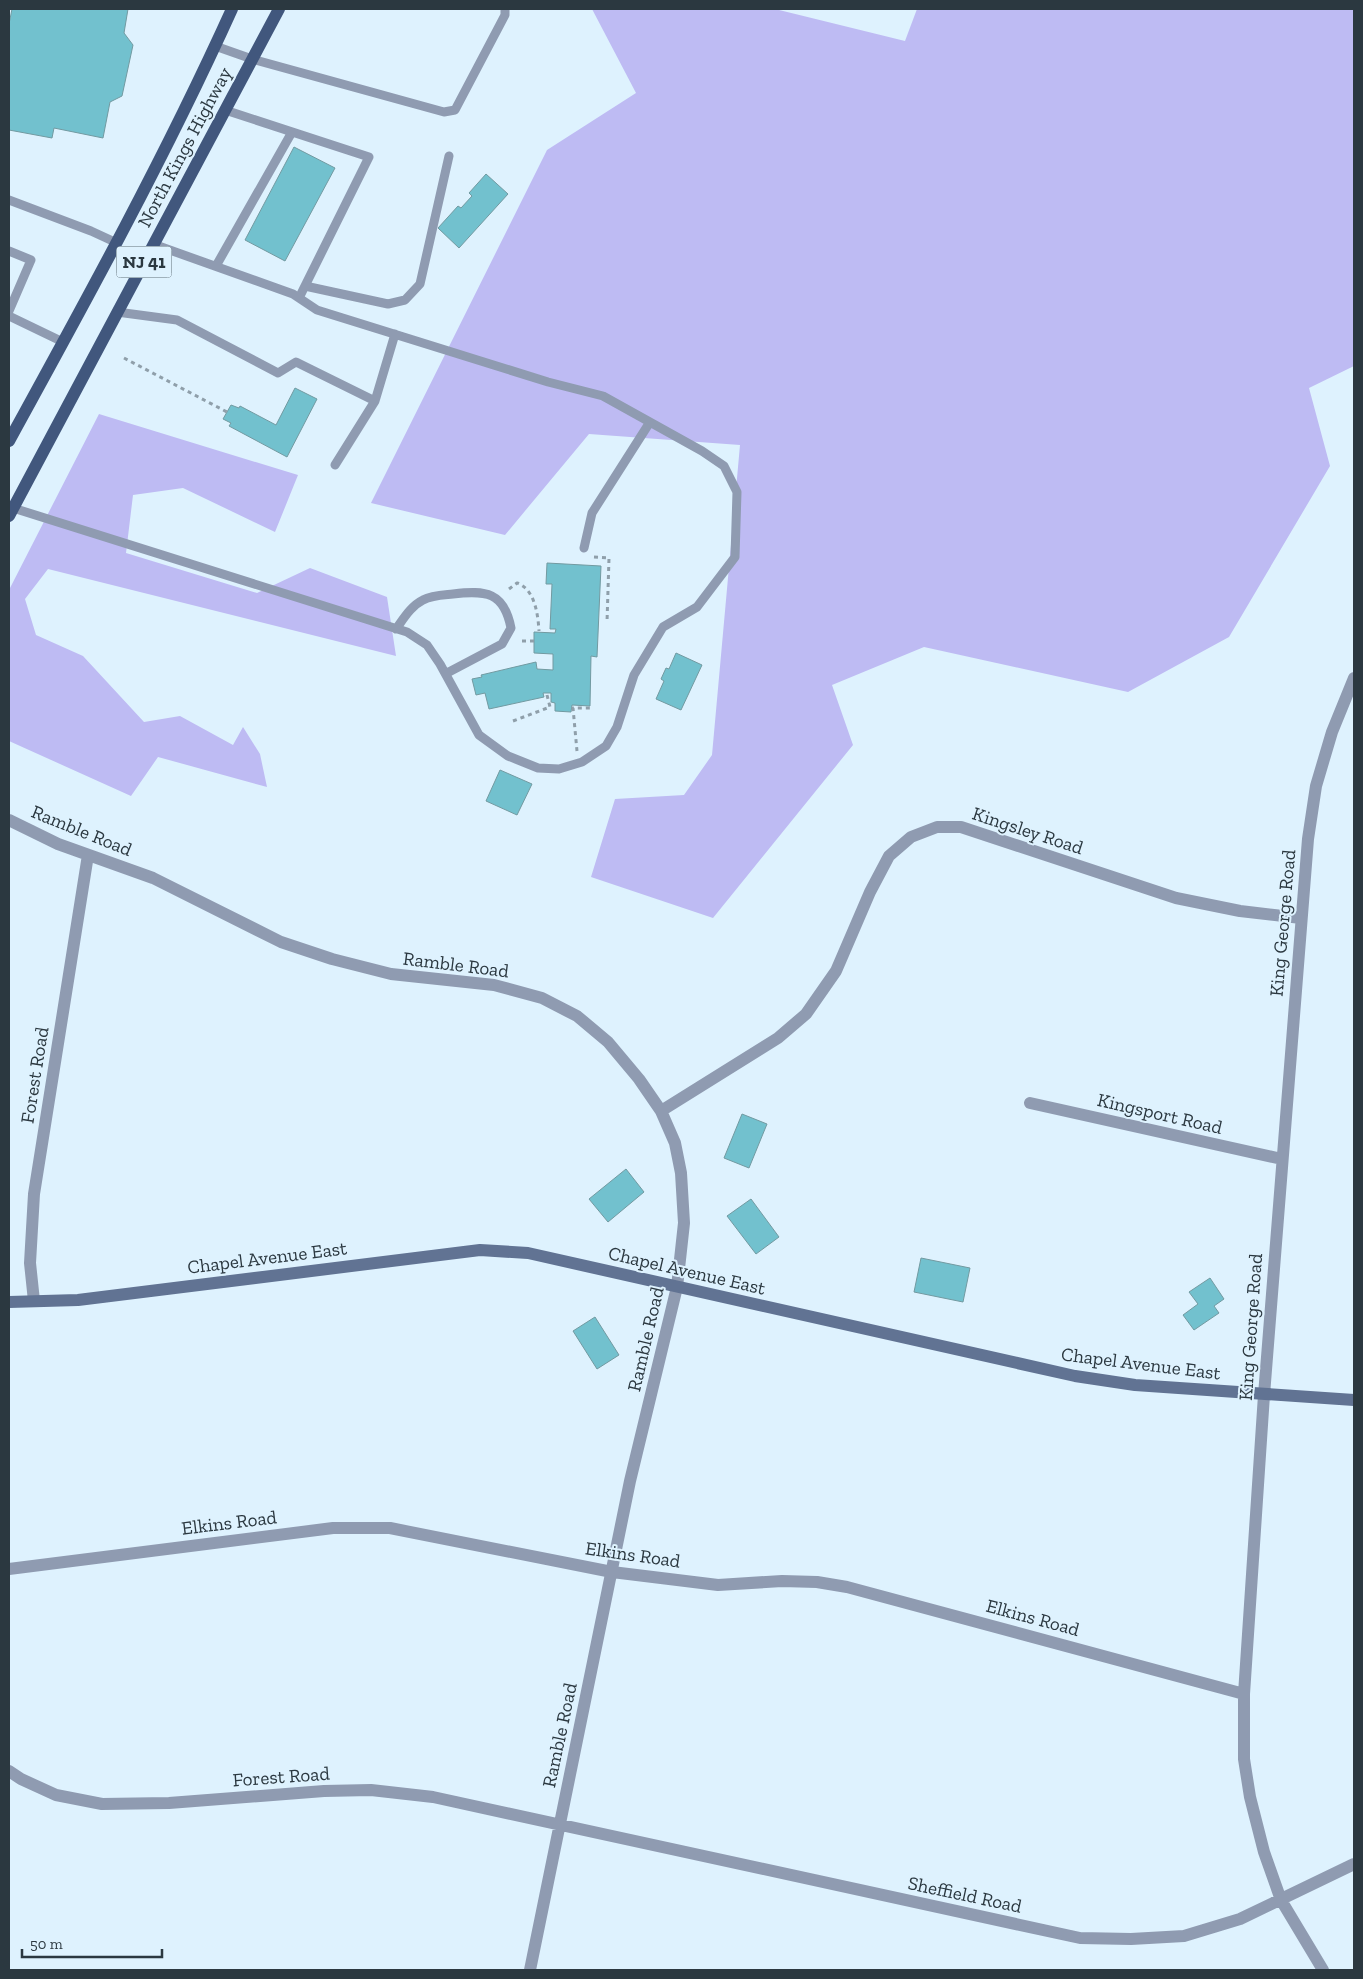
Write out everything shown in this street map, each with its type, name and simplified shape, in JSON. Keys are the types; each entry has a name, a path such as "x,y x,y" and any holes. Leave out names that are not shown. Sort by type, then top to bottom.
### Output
{"main road":[{"name":"North Kings Highway","path":"9,441 117,243 186,109 232,9"},
{"name":"North Kings Highway","path":"11,512 279,9"}],"street":[{"name":"King George Road","path":"1323,1970 1281,1900 1264,1852 1250,1797 1244,1759 1244,1694 1264,1395 1308,840 1316,786 1332,732 1354,678"},
{"name":"Ramble Road","path":"9,820 58,844 154,878 281,942 332,959 391,974 494,985 542,998 577,1016 608,1042 640,1079 660,1112 675,1143 681,1173 684,1223 677,1287 630,1481 530,1970"},
{"name":"Kingsley Road","path":"660,1112 778,1038 806,1014 836,971 870,892 889,856 911,837 937,827 961,827 1176,898 1240,911 1302,918"},
{"name":"Forest Road","path":"34,1302 30,1263 34,1194 88,855"},
{"name":"Kingsport Road","path":"1030,1103 1282,1159"},
{"name":"Chapel Avenue East","path":"9,1302 78,1300 480,1250 528,1253 1075,1376 1135,1385 1354,1400"},
{"name":"Elkins Road","path":"9,1569 333,1528 390,1528 612,1572 718,1585 782,1581 817,1582 847,1587 1244,1694"},
{"name":"Forest Road","path":"9,1771 21,1779 56,1795 102,1804 169,1803 324,1791 371,1790 433,1797 560,1823"},
{"name":"Sheffield Road","path":"560,1823 726,1862 1080,1938 1131,1939 1184,1936 1240,1919 1354,1864"}],"lane":[{"path":"215,46 252,59 444,112 456,110 466,94 505,15 504,9"},
{"path":"225,110 369,157 299,298"},
{"path":"216,266 292,132"},
{"path":"305,286 388,304 405,300 420,284 449,156"},
{"path":"9,200 92,231 117,243"},
{"path":"11,512 408,632 427,645 446,673 479,735 508,756 538,768 559,769 578,764 606,746 617,727 634,675 663,627 696,607 735,556 737,492 724,466 702,451 602,396 548,382 317,310 293,294 153,244"},
{"path":"9,251 31,260 9,311"},
{"path":"117,312 177,320 278,373 296,362 375,401"},
{"path":"9,316 63,342"},
{"path":"335,465 375,401 395,334"},
{"path":"584,548 592,513 650,422"},
{"path":"396,629 412,608 432,597 472,592 490,595 501,602 508,613 511,628 502,644 446,673"}],"path":[{"path":"124,358 227,412"},
{"path":"592,557 609,558 607,622"},
{"path":"509,589 517,583 523,585 530,593 535,606 539,631"},
{"path":"522,641 534,642"},
{"path":"512,721 550,707 547,695"},
{"path":"578,764 574,708 590,708"}],"shaded area":[{"path":"592,9 775,9 905,41 917,9 1354,9 1354,366 1309,388 1330,466 1229,637 1128,692 924,647 832,685 853,745 713,918 591,877 615,799 684,795 712,755 740,445 589,434 505,535 371,503 547,150 636,93"},
{"path":"99,414 298,475 275,532 183,488 133,495 126,553 257,593 310,568 387,597 396,656 48,569 25,599 36,635 83,656 144,722 180,716 233,745 243,727 260,754 267,787 158,757 131,796 9,741 9,590"}],"building":[{"path":"12,9 128,9 124,33 133,45 122,96 110,102 103,138 54,128 52,138 9,130 9,24"},
{"path":"294,147 335,168 285,261 245,240"},
{"path":"486,174 508,194 459,248 438,228 458,206 461,208 472,196 469,193"},
{"path":"295,388 317,399 287,457 229,426 231,423 223,419 231,405 239,408 240,406 276,425"},
{"path":"547,563 601,566 597,657 591,656 590,706 572,705 571,712 555,711 555,703 551,702 551,693 543,693 544,697 489,709 485,693 476,695 472,679 482,677 481,675 536,662 537,669 553,670 553,654 534,653 534,632 555,633 556,629 550,629 552,584 546,584"},
{"path":"676,653 702,665 681,710 656,699 664,681 661,679 666,668 669,669"},
{"path":"500,770 532,784 517,815 486,801"},
{"path":"742,1114 767,1124 749,1168 724,1158"},
{"path":"626,1169 644,1192 608,1222 589,1199"},
{"path":"751,1199 779,1237 756,1254 727,1216"},
{"path":"921,1258 970,1268 963,1302 914,1292"},
{"path":"1210,1278 1224,1299 1214,1306 1219,1313 1194,1330 1183,1315 1198,1304 1189,1292"},
{"path":"595,1317 619,1355 597,1369 573,1331"}]}
